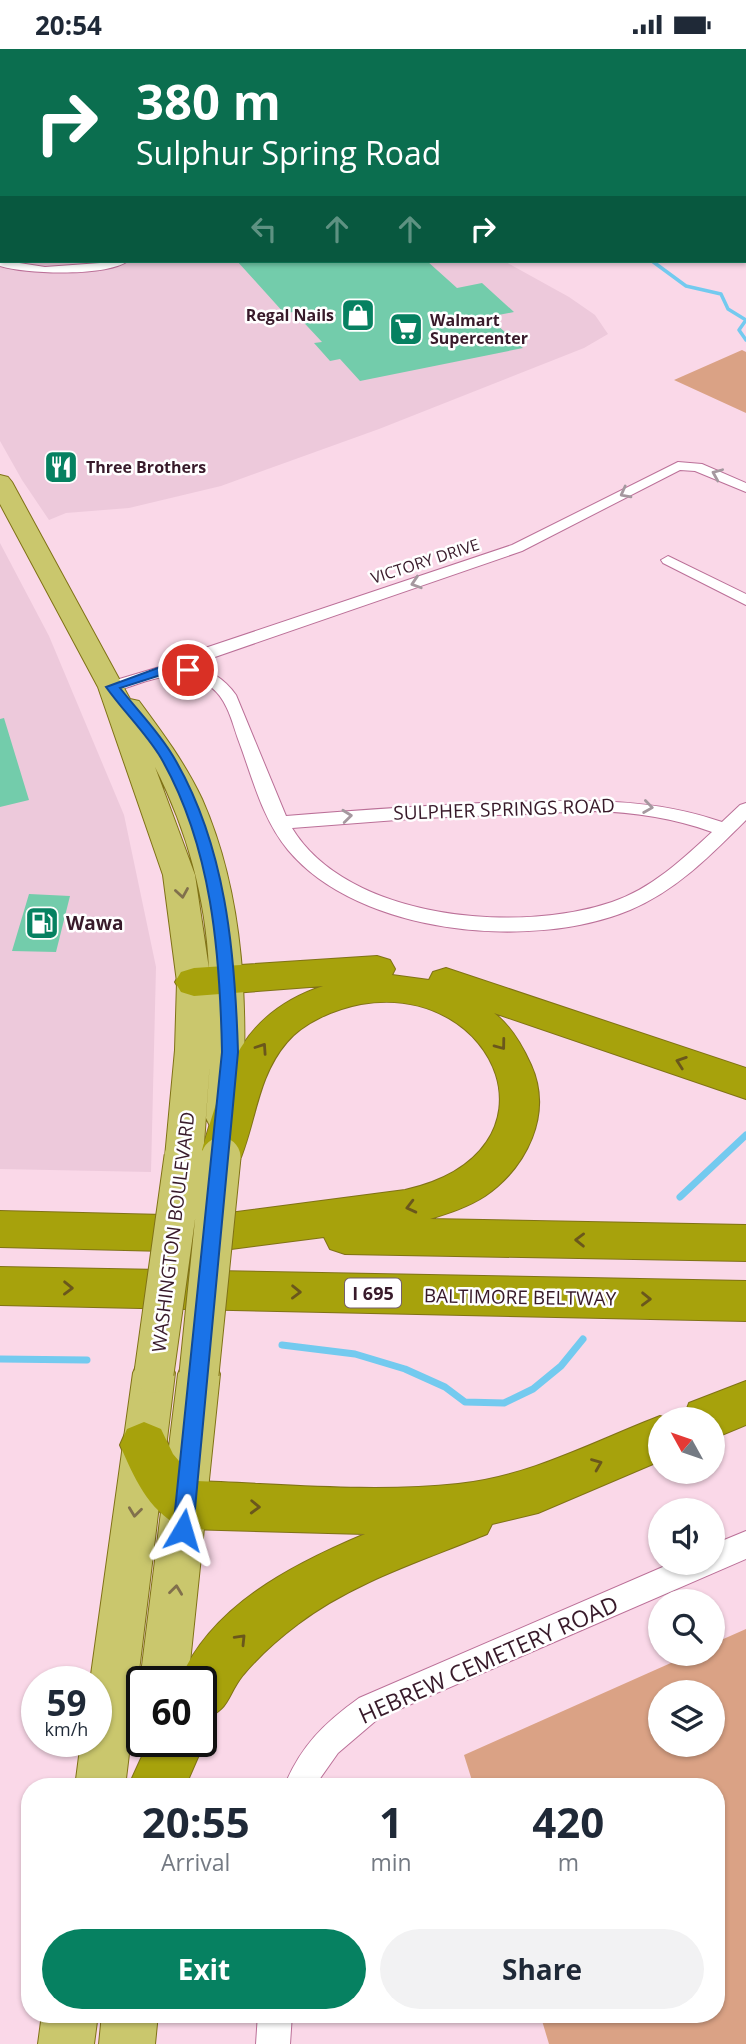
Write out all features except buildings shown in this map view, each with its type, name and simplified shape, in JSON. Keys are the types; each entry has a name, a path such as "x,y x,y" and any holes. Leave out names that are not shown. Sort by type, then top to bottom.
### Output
{"highway":[{"path":"211,990 345,970 407,972 456,985 746,1084"},
{"path":"208,1234 407,1209 429,1202 471,1183 496,1163 512,1140 521,1118 519,1077 502,1043 478,1019 431,994 400,989 347,992 211,990"},
{"path":"202,1157 260,1049 276,1029 318,1003 347,992"},
{"path":"0,1229 746,1243"},
{"name":"BALTIMORE BELTWAY","path":"0,1286 746,1301"},
{"path":"725,1411 746,1403"},
{"path":"217,1671 237,1642 272,1609 318,1580 648,1443"},
{"path":"144,1445 153,1469 167,1488 186,1505 391,1511 446,1509 538,1489"},
{"path":"159,1778 170,1757"}],"main road":[{"name":"WASHINGTON BOULEVARD","path":"0,482 7,509 112,687 167,757 192,813 210,869 222,924 211,990 230,1052 202,1157 154,1373 101,1778"},
{"name":"WASHINGTON BOULEVARD","path":"166,1666 199,1374 202,1157"},
{"path":"155,1778 156,1757"},
{"path":"66,2044 69,2023"},
{"path":"127,2044 129,2023"}],"street":[{"path":"684,49 697,49"},
{"path":"0,263 22,268 46,269 109,263"},
{"name":"VICTORY DRIVE","path":"112,687 517,548 669,470 687,465 706,470 746,488"},
{"path":"668,560 746,600"},
{"path":"166,669 188,670 208,677 219,684 230,698 279,823 296,848 317,866 367,896 433,917 471,923 520,925 588,916 620,906 677,875 746,809"},
{"name":"SULPHER SPRINGS ROAD","path":"279,823 421,811 620,804 679,813 726,830"},
{"path":"725,1554 746,1545"},
{"name":"HEBREW CEMETERY ROAD","path":"304,1778 318,1752 340,1729 369,1708 676,1575"},
{"path":"273,2044 274,2023"}],"shaded area":[{"path":"0,263 508,263 569,297 595,315 608,334 584,348 379,429 221,486 129,508 66,513 49,520 0,441"},
{"path":"742,350 746,352 746,413 674,380"},
{"path":"0,543 49,636 124,815 156,967 151,1172 0,1169"},
{"path":"746,1629 746,2044 549,2044 543,2023 725,2023 725,1778 471,1778 464,1755 664,1666 725,1666 725,1638"}],"waterway":[{"path":"655,263 686,286 721,294 728,309 746,320 739,330 746,340"},
{"path":"680,1197 746,1135"},
{"path":"282,1345 355,1354 405,1369 445,1387 465,1402 504,1403 533,1389 561,1366 583,1339"},
{"path":"0,1359 87,1360"}],"place":[{"name":"Regal Nails","path":"358,315"},
{"name":"Walmart Supercenter","path":"406,329"},
{"name":"Three Brothers","path":"61,467"},
{"name":"Wawa","path":"42,923"}],"route":[{"path":"183,1530 230,1052 228,978 222,924 210,869 192,813 167,757 112,687 166,669 188,670"}]}
